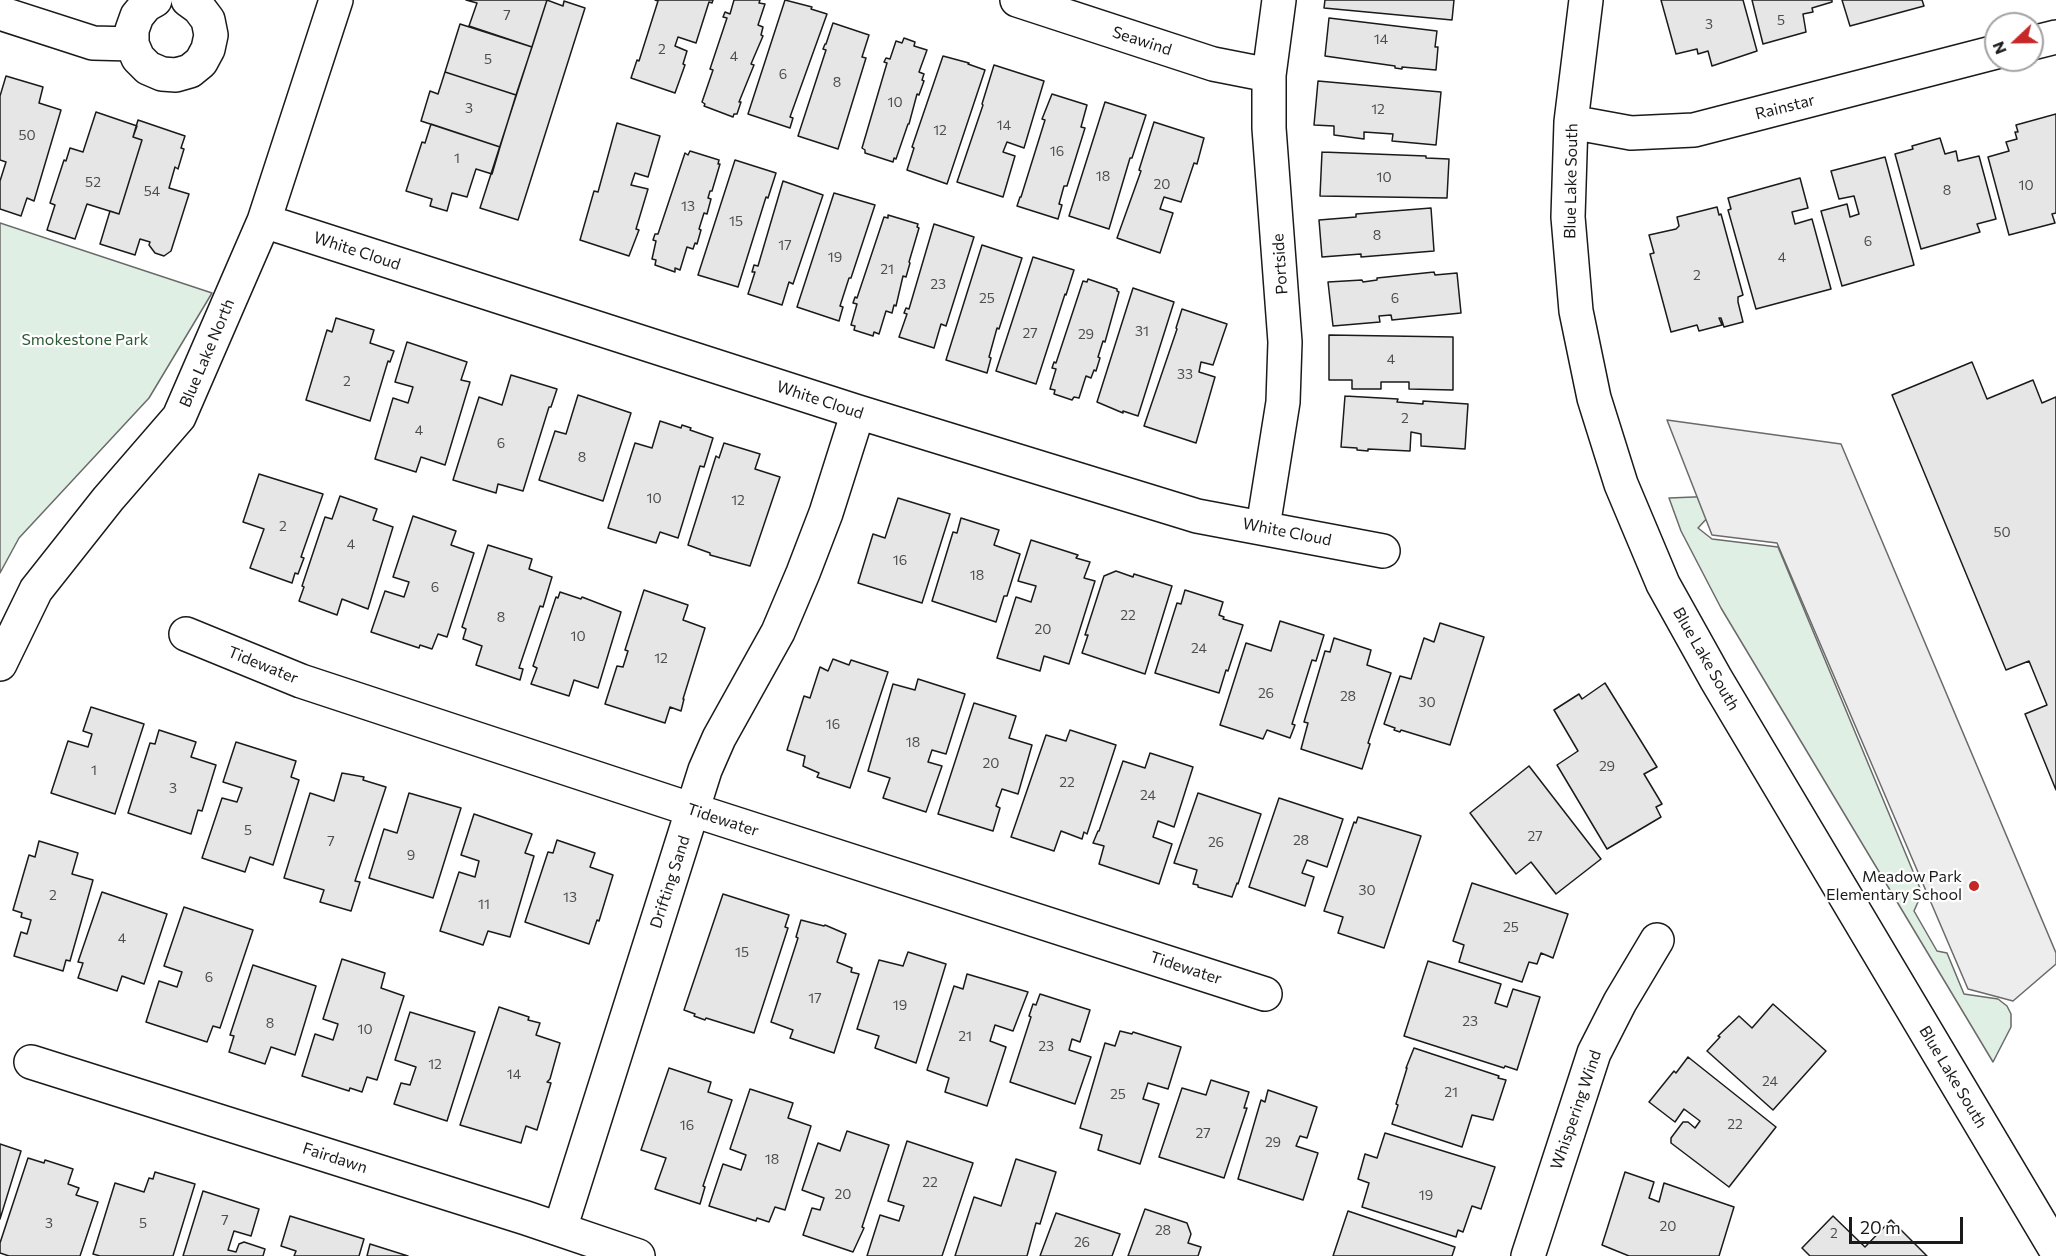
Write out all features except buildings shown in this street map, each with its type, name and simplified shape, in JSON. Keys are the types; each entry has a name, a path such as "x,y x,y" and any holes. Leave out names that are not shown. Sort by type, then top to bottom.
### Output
{"street":[{"path":"155,0 146,5 137,16 132,30 132,44 138,58 148,68 162,74 176,75 190,71 201,62 208,49 211,34 208,20 199,8 188,0"},
{"name":"Blue Lake North","path":"0,664 36,590 108,499 179,417 264,220 336,0"},
{"name":"Seawind","path":"1017,0 1213,64 1269,75"},
{"name":"Portside","path":"1263,527 1283,402 1286,342 1269,128 1269,75 1279,0"},
{"name":"Blue Lake South","path":"1586,0 1571,122 1568,217 1579,322 1594,398 1618,473 1663,584 1716,679 2056,1250"},
{"path":"0,13 93,43 132,44"},
{"name":"Rainstar","path":"1571,122 1631,132 1694,130 1984,55"},
{"name":"White Cloud","path":"264,220 858,412 1197,516 1383,551"},
{"name":"Drifting Sand","path":"560,1229 711,756 778,632 826,513 858,412"},
{"name":"Tidewater","path":"186,634 301,681 1265,994"},
{"name":"Whispering Wind","path":"1528,1256 1594,1053 1620,1002 1657,940"},
{"name":"Fairdawn","path":"31,1062 560,1229 638,1256"}],"green space":[{"name":"Smokestone Park","path":"0,223 212,293 149,398 19,538 0,573"},
{"path":"1719,496 1721,503 1698,528 1712,539 1778,547 1922,893 1914,911 1937,951 1947,953 1964,994 1998,999 2007,1006 2011,1014 2011,1027 1993,1062 1721,608 1681,531 1669,498"}],"shaded area":[{"path":"1667,420 1841,444 2056,953 2056,964 2013,1001 1968,989 1777,543 1712,535"}],"place":[{"name":"Meadow Park Elementary School","path":"1974,886"}]}
